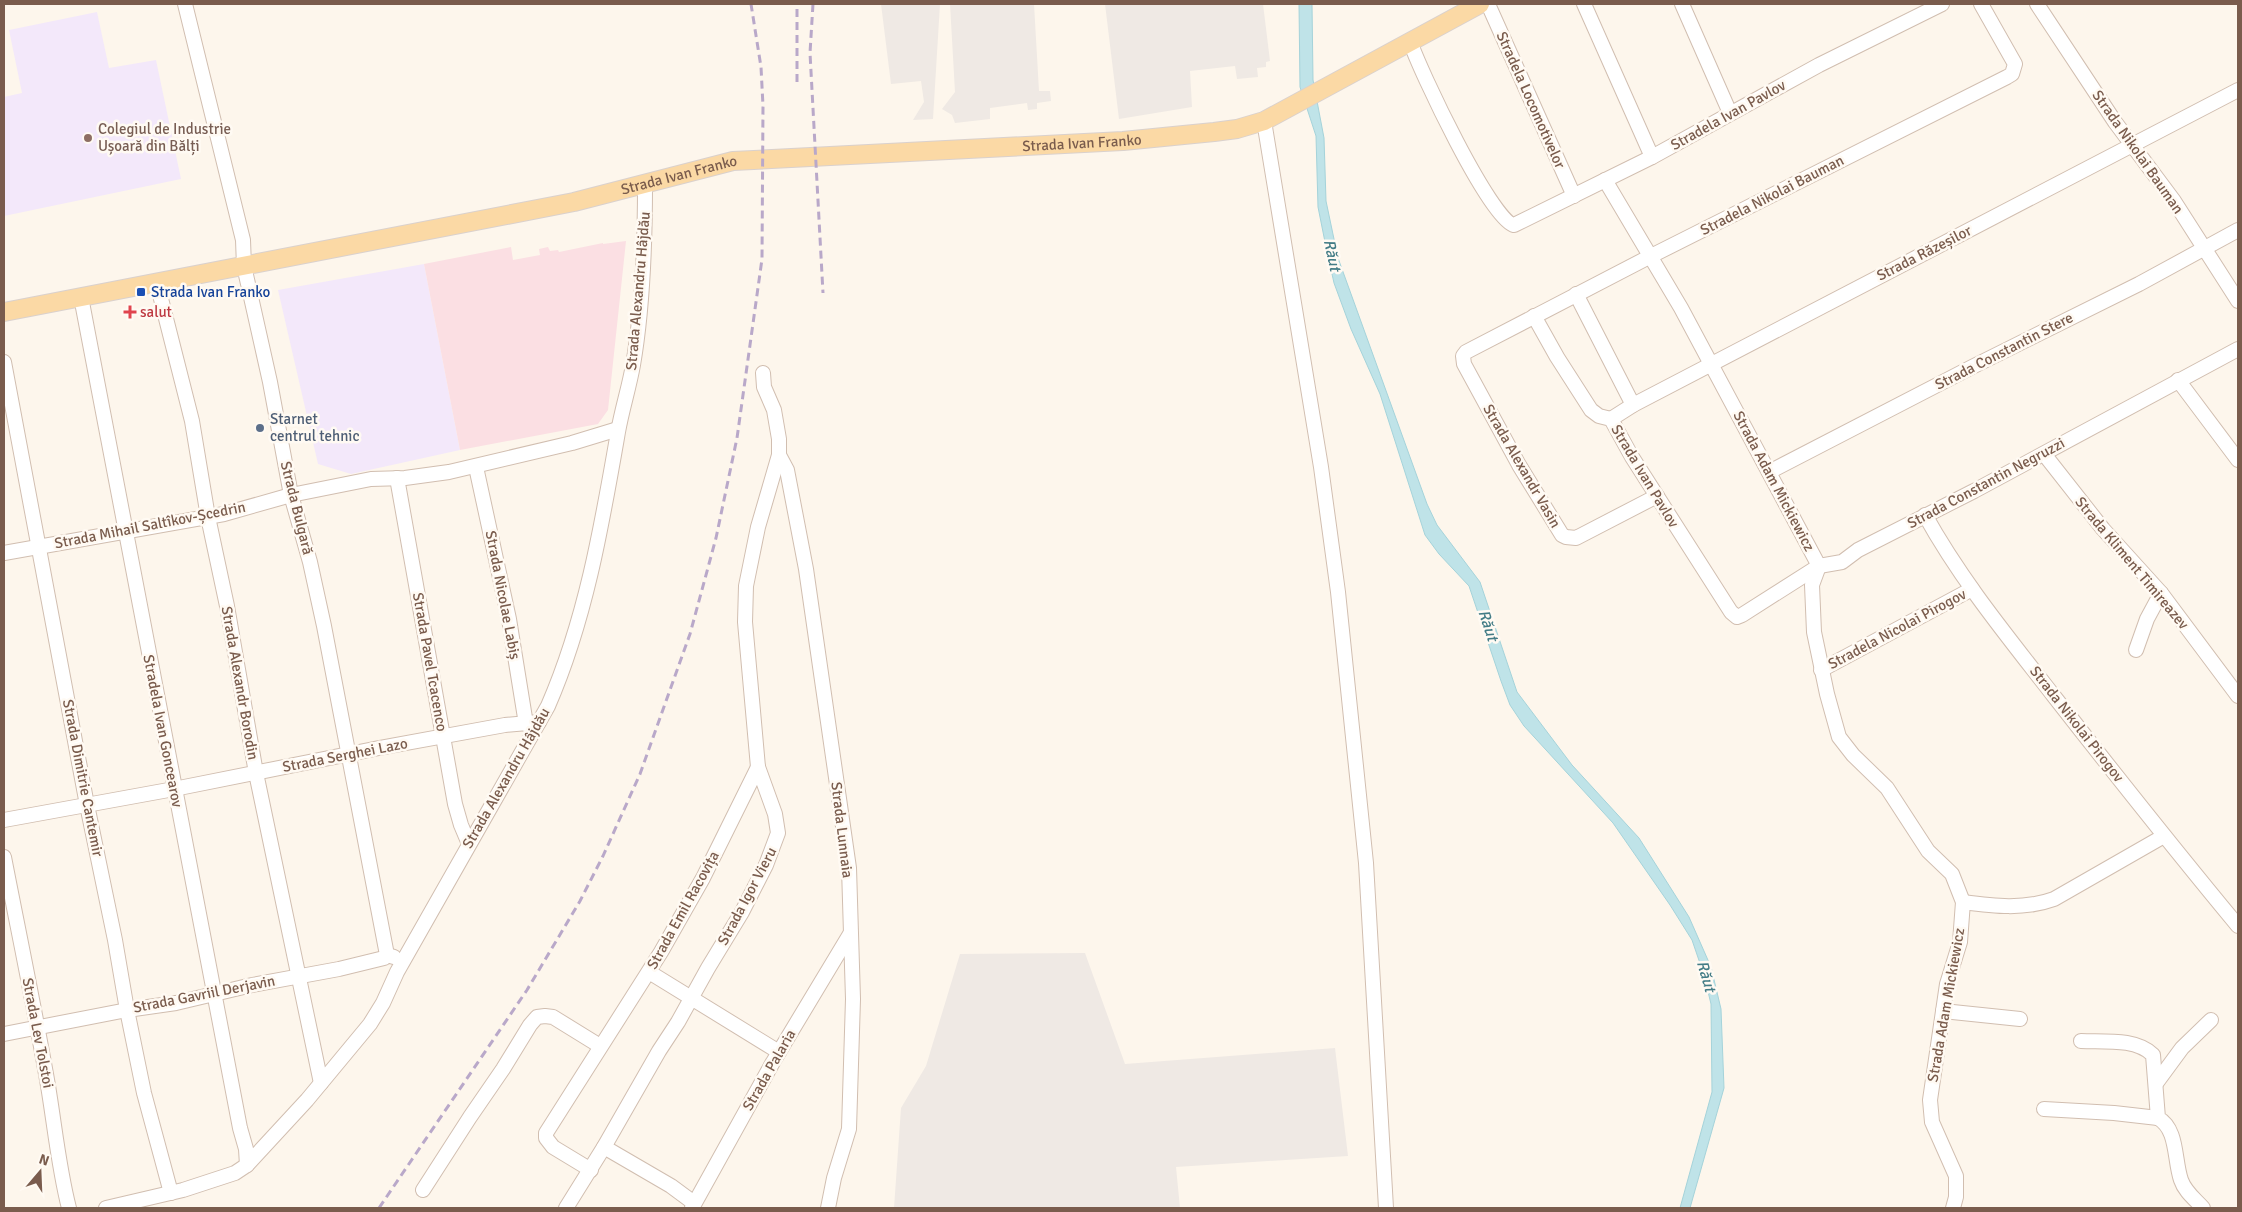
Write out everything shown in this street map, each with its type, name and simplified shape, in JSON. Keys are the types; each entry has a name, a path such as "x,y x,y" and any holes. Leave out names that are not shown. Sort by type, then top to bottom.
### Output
{"main road":[{"name":"Strada Ivan Franko","path":"4,312 574,202 732,161 1123,141 1237,129 1264,121 1480,4"}],"street":[{"name":"Strada Bulgară","path":"185,4 243,240 244,266 270,382 291,495 310,562 387,956"},
{"name":"Stradela Locomotivelor","path":"1488,4 1574,196"},
{"path":"1584,4 1652,157"},
{"path":"1682,4 1730,113"},
{"name":"Stradela Ivan Pavlov","path":"1410,41 1415,59 1462,154 1496,207 1507,222 1512,225 1652,157 1819,65 1942,4"},
{"name":"Stradela Nikolai Bauman","path":"1463,356 1466,352 1576,294 2012,74 2015,69 2013,58 1981,4"},
{"name":"Strada Nikolai Bauman","path":"2037,4 2133,146 2174,201 2238,301"},
{"name":"Strada Răzeșilor","path":"1611,419 1633,405 1710,364 2238,90"},
{"path":"1264,121 1311,399 1338,592 1366,863 1386,1208"},
{"name":"Strada Adam Mickiewicz","path":"1605,180 1710,364 1819,566 1813,577 1814,632 1821,670 1839,737 1887,788 1928,851 1952,874 1962,902 1960,942 1947,984 1932,1079 1930,1111 1932,1122 1956,1176 1956,1196 1953,1208"},
{"name":"Strada Alexandru Hâjdău","path":"106,1208 171,1193 235,1173 247,1165 322,1083 378,1014 403,962 469,844 532,723 557,686 576,624 606,504 618,429 633,365 644,239 645,185"},
{"name":"Strada Constantin Stere","path":"1768,472 2238,230"},
{"name":"Strada Alexandr Borodin","path":"157,284 192,421 256,773 322,1083"},
{"name":"Strada Ivan Pavlov","path":"1576,294 1633,405"},
{"name":"Stradela Ivan Goncearov","path":"81,297 174,789 240,1128 246,1149 247,1165"},
{"name":"Strada Ivan Pavlov","path":"1534,316 1557,357 1591,410 1598,416 1611,419 1657,496 1731,612 1737,616"},
{"name":"Strada Constantin Negruzzi","path":"1737,616 1742,615 1819,566 1842,562 1858,550 2044,454 2238,349"},
{"name":"Strada Alexandr Vasin","path":"1463,356 1464,364 1520,465 1562,535 1576,538 1657,496"},
{"name":"Strada Dimitrie Cantemir","path":"4,362 87,805 112,922 126,1010 144,1092 171,1193"},
{"name":"Strada Igor Vieru","path":"566,1208 591,1170 742,912 766,866 778,834 776,814 758,767 746,632 746,586 758,527 779,455 779,439 774,410 764,387 763,373"},
{"path":"2178,380 2238,460"},
{"name":"Strada Mihail Saltîkov-Șcedrin","path":"4,553 208,517 291,495 371,479 437,474 476,467 572,443 618,429"},
{"name":"Strada Kliment Timireazev","path":"2044,454 2103,529 2161,593 2238,696"},
{"name":"Strada Lunnaia","path":"779,455 787,470 806,570 820,656 849,868 853,999 849,1129 834,1178 828,1208"},
{"name":"Strada Nicolae Labiș","path":"476,467 532,723"},
{"name":"Strada Pavel Tcacenco","path":"397,478 457,812 469,844"},
{"name":"Strada Nikolai Pirogov","path":"1925,516 1972,589 2012,644 2238,926"},
{"name":"Stradela Nicolai Pirogov","path":"1821,670 1972,589"},
{"path":"2136,650 2147,619 2161,593"},
{"name":"Strada Serghei Lazo","path":"4,820 505,725 532,723"},
{"name":"Strada Emil Racovița","path":"591,1170 553,1147 546,1138 546,1133 649,972 703,878 758,767"},
{"path":"1962,902 2017,906 2042,903 2054,899 2124,861 2164,836"},
{"name":"Strada Lev Tolstoi","path":"4,857 38,1027 58,1140 63,1185 69,1208"},
{"name":"Strada Palaria","path":"693,1206 780,1052 850,934"},
{"path":"387,956 403,962"},
{"name":"Strada Gavriil Derjavin","path":"4,1034 126,1010 176,1003 298,976 339,969 387,956"},
{"path":"649,972 780,1052"},
{"path":"1943,1011 2020,1019"},
{"path":"423,1190 537,1017 553,1017 600,1046"},
{"path":"2157,1082 2182,1048 2211,1020"},
{"path":"2081,1041 2132,1044 2144,1048 2153,1055 2157,1082 2158,1118"},
{"path":"2044,1109 2114,1113 2158,1118 2166,1124 2172,1135 2184,1186 2203,1208"},
{"path":"604,1147 671,1186 693,1206"}],"shaded area":[{"path":"881,4 940,4 933,119 913,120 924,102 921,81 891,84"},
{"path":"950,4 1034,4 1039,91 1050,91 1051,101 1037,103 1037,109 1028,110 1027,103 990,108 990,119 955,123 952,115 942,109 955,92"},
{"path":"1105,4 1263,4 1270,61 1266,62 1266,67 1257,68 1258,77 1237,79 1235,66 1190,71 1192,107 1119,119"},
{"name":"Colegiul de Industrie Ușoară din Bălți","path":"97,12 109,68 156,60 181,179 4,216 4,97 22,93 9,30"},
{"path":"626,241 608,410 598,424 460,450 424,264 511,247 513,260 540,255 539,249 548,247 550,251 558,250 559,252 603,243"},
{"path":"424,264 460,450 351,474 318,464 278,290"},
{"path":"1085,953 1125,1064 1335,1048 1348,1156 1176,1167 1180,1208 894,1208 901,1108 926,1066 960,954"}],"water":[{"name":"Răut","path":"1299,4 1312,4 1313,80 1324,138 1326,201 1338,258 1427,504 1437,525 1480,582 1517,692 1572,765 1639,838 1689,917 1711,967 1721,1009 1724,1088 1690,1208 1680,1208 1712,1092 1711,1004 1704,975 1692,940 1613,823 1524,726 1510,705 1469,586 1439,554 1425,535 1380,394 1351,329 1334,283 1318,207 1316,136 1300,87"}],"railway":[{"path":"379,1208 527,990 580,901 603,856 640,774 690,634 716,538 737,438 762,259 763,106 761,67 751,4"},
{"path":"797,4 797,82"},
{"path":"813,4 810,53 823,293"}],"place":[{"name":"Colegiul de Industrie Ușoară din Bălți","path":"88,138"},
{"name":"Strada Ivan Franko","path":"141,292"},
{"name":"salut","path":"130,312"},
{"name":"Starnet centrul tehnic","path":"260,428"}]}
